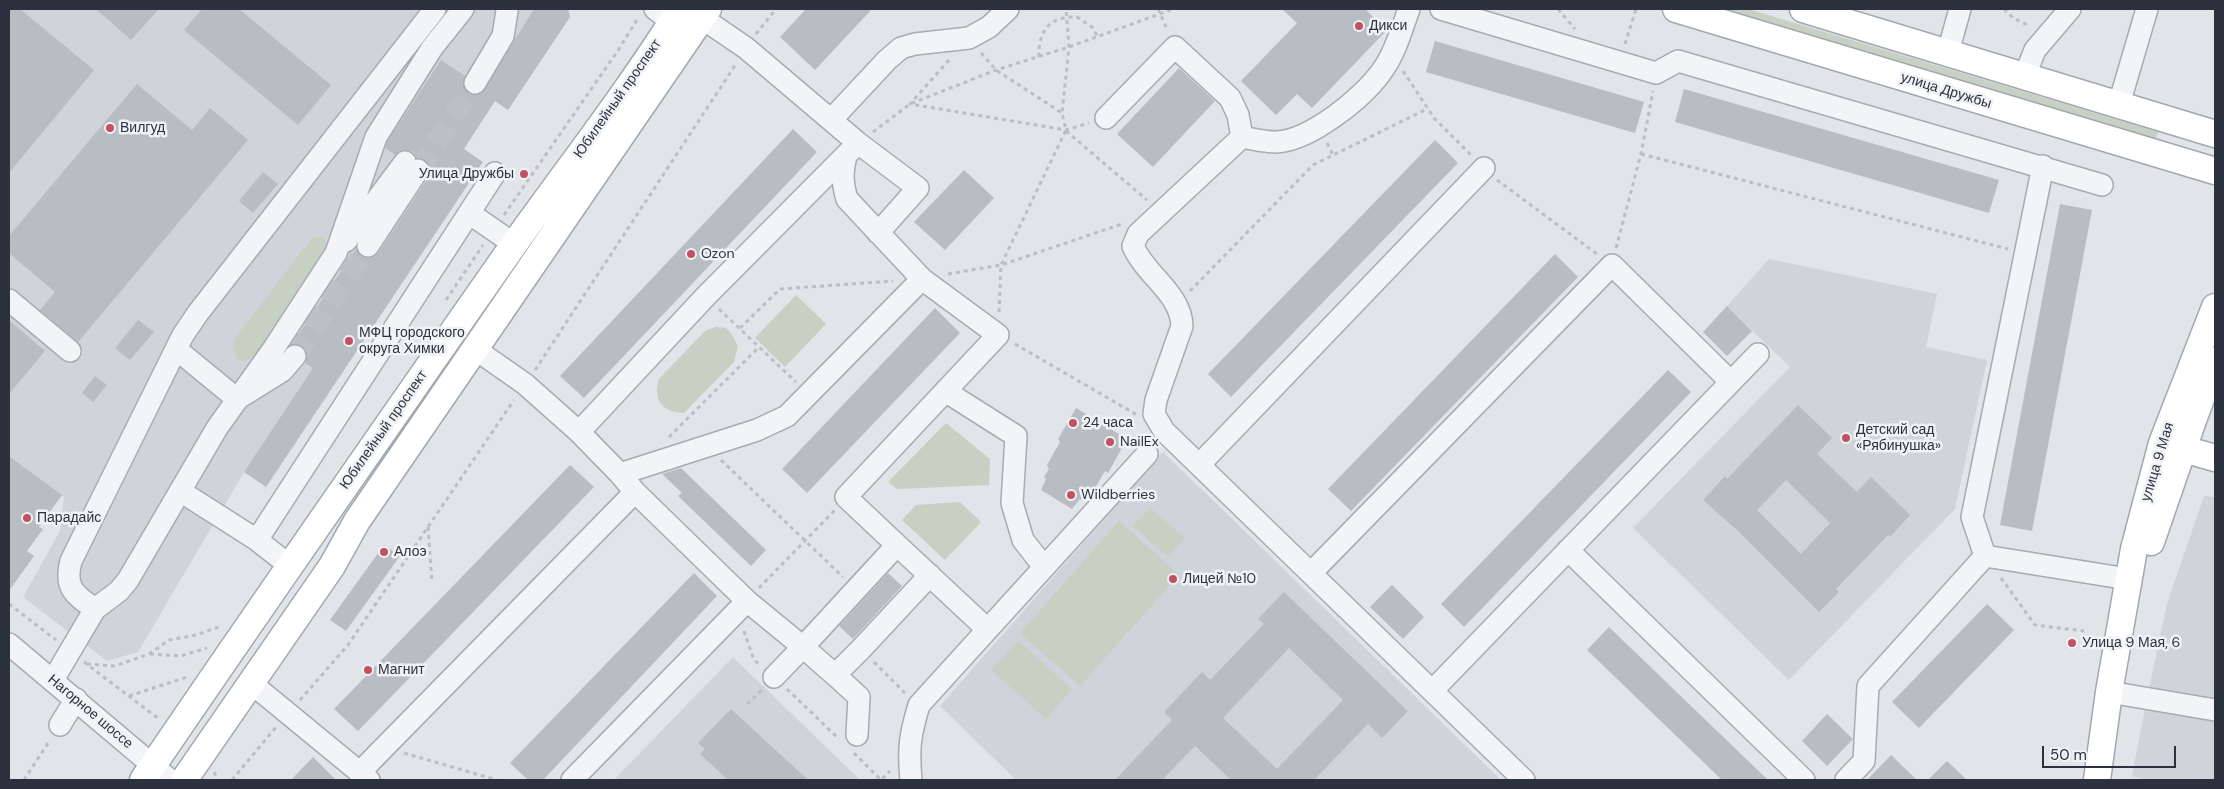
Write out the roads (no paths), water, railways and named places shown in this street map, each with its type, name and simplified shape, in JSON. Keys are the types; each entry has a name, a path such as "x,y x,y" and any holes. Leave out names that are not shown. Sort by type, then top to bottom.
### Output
{"main road":[{"name":"улица Дружбы","path":"1676,9 2215,172"},
{"path":"1803,9 2215,134"},
{"name":"Юбилейный проспект","path":"155,775 174,734 290,566 514,244 684,13"},
{"name":"Юбилейный проспект","path":"184,780 332,566 357,521 475,350 684,13"},
{"name":"улица 9 Мая","path":"2097,780 2109,692 2123,622 2215,307"},
{"name":"улица 9 Мая","path":"2123,622 2128,579 2151,482 2173,446 2215,361"},
{"path":"2173,446 2215,458"}],"street":[{"path":"95,609 79,599 70,587 67,575 70,561 176,349 198,313 435,9"},
{"path":"336,253 376,137 432,48 463,9"},
{"path":"831,120 887,60 901,48 915,44 969,38 989,26 1008,9"},
{"path":"1409,9 1384,69 1343,110 1319,127 1297,138 1276,142 1242,138 1138,234 1133,246 1138,258 1177,303 1182,316 1182,326 1156,400 1154,414 1164,431 1524,780"},
{"path":"1440,9 1656,73 1678,61 2043,166 2102,185"},
{"path":"1948,52 1960,9"},
{"path":"2025,75 2035,50 2070,9"},
{"path":"2119,104 2147,9"},
{"path":"469,79 507,10"},
{"path":"684,13 746,48 831,120 852,149 918,188 878,233"},
{"path":"1106,118 1175,47 1230,98 1238,114 1242,138"},
{"path":"579,432 706,296 852,149"},
{"path":"852,149 842,172 847,199 922,279 998,334 846,498 987,629"},
{"path":"53,680 78,657 95,609 119,591 128,580 217,428 274,348 336,253 412,166 368,246"},
{"path":"1985,556 1972,517 2043,166"},
{"path":"1200,464 1484,168"},
{"path":"257,540 495,173"},
{"path":"469,213 514,244"},
{"path":"1311,573 1612,265 1731,382"},
{"path":"620,474 758,430 787,416 922,279"},
{"path":"9,300 70,351"},
{"path":"176,349 238,399"},
{"path":"475,350 525,384 579,432 742,606 803,646 859,697 848,741"},
{"path":"1432,690 1758,354"},
{"path":"238,399 282,371 295,356"},
{"path":"946,391 1016,436 1012,503 1024,540 1044,567"},
{"path":"911,780 908,752 912,726 919,705 1147,454"},
{"path":"180,491 257,540 290,566"},
{"path":"251,683 364,776 384,747 635,492"},
{"path":"774,676 897,545"},
{"path":"1568,550 1804,780"},
{"path":"1985,556 2128,579"},
{"path":"1846,780 1864,761 1868,686 1985,556"},
{"path":"835,675 930,576"},
{"path":"572,780 742,606"},
{"name":"Нагорное шоссе","path":"9,644 76,699 155,775"},
{"path":"2109,692 2215,710"},
{"path":"60,725 76,699"}],"tunnel":[{"path":"418,170 475,83"},
{"path":"295,356 368,246"}],"place":[{"name":"Дикси","path":"1359,26"},
{"name":"Вилгуд","path":"110,128"},
{"name":"Улица Дружбы","path":"524,174"},
{"name":"Ozon","path":"691,254"},
{"name":"МФЦ городского округа Химки","path":"349,341"},
{"name":"24 часа","path":"1073,423"},
{"name":"Детский сад «Рябинушка»","path":"1846,438"},
{"name":"NailEx","path":"1110,442"},
{"name":"Wildberries","path":"1071,495"},
{"name":"Парадайс","path":"27,518"},
{"name":"Алоэ","path":"384,552"},
{"name":"Лицей №10","path":"1173,579"},
{"name":"Улица 9 Мая, 6","path":"2072,643"},
{"name":"Магнит","path":"368,670"}]}
